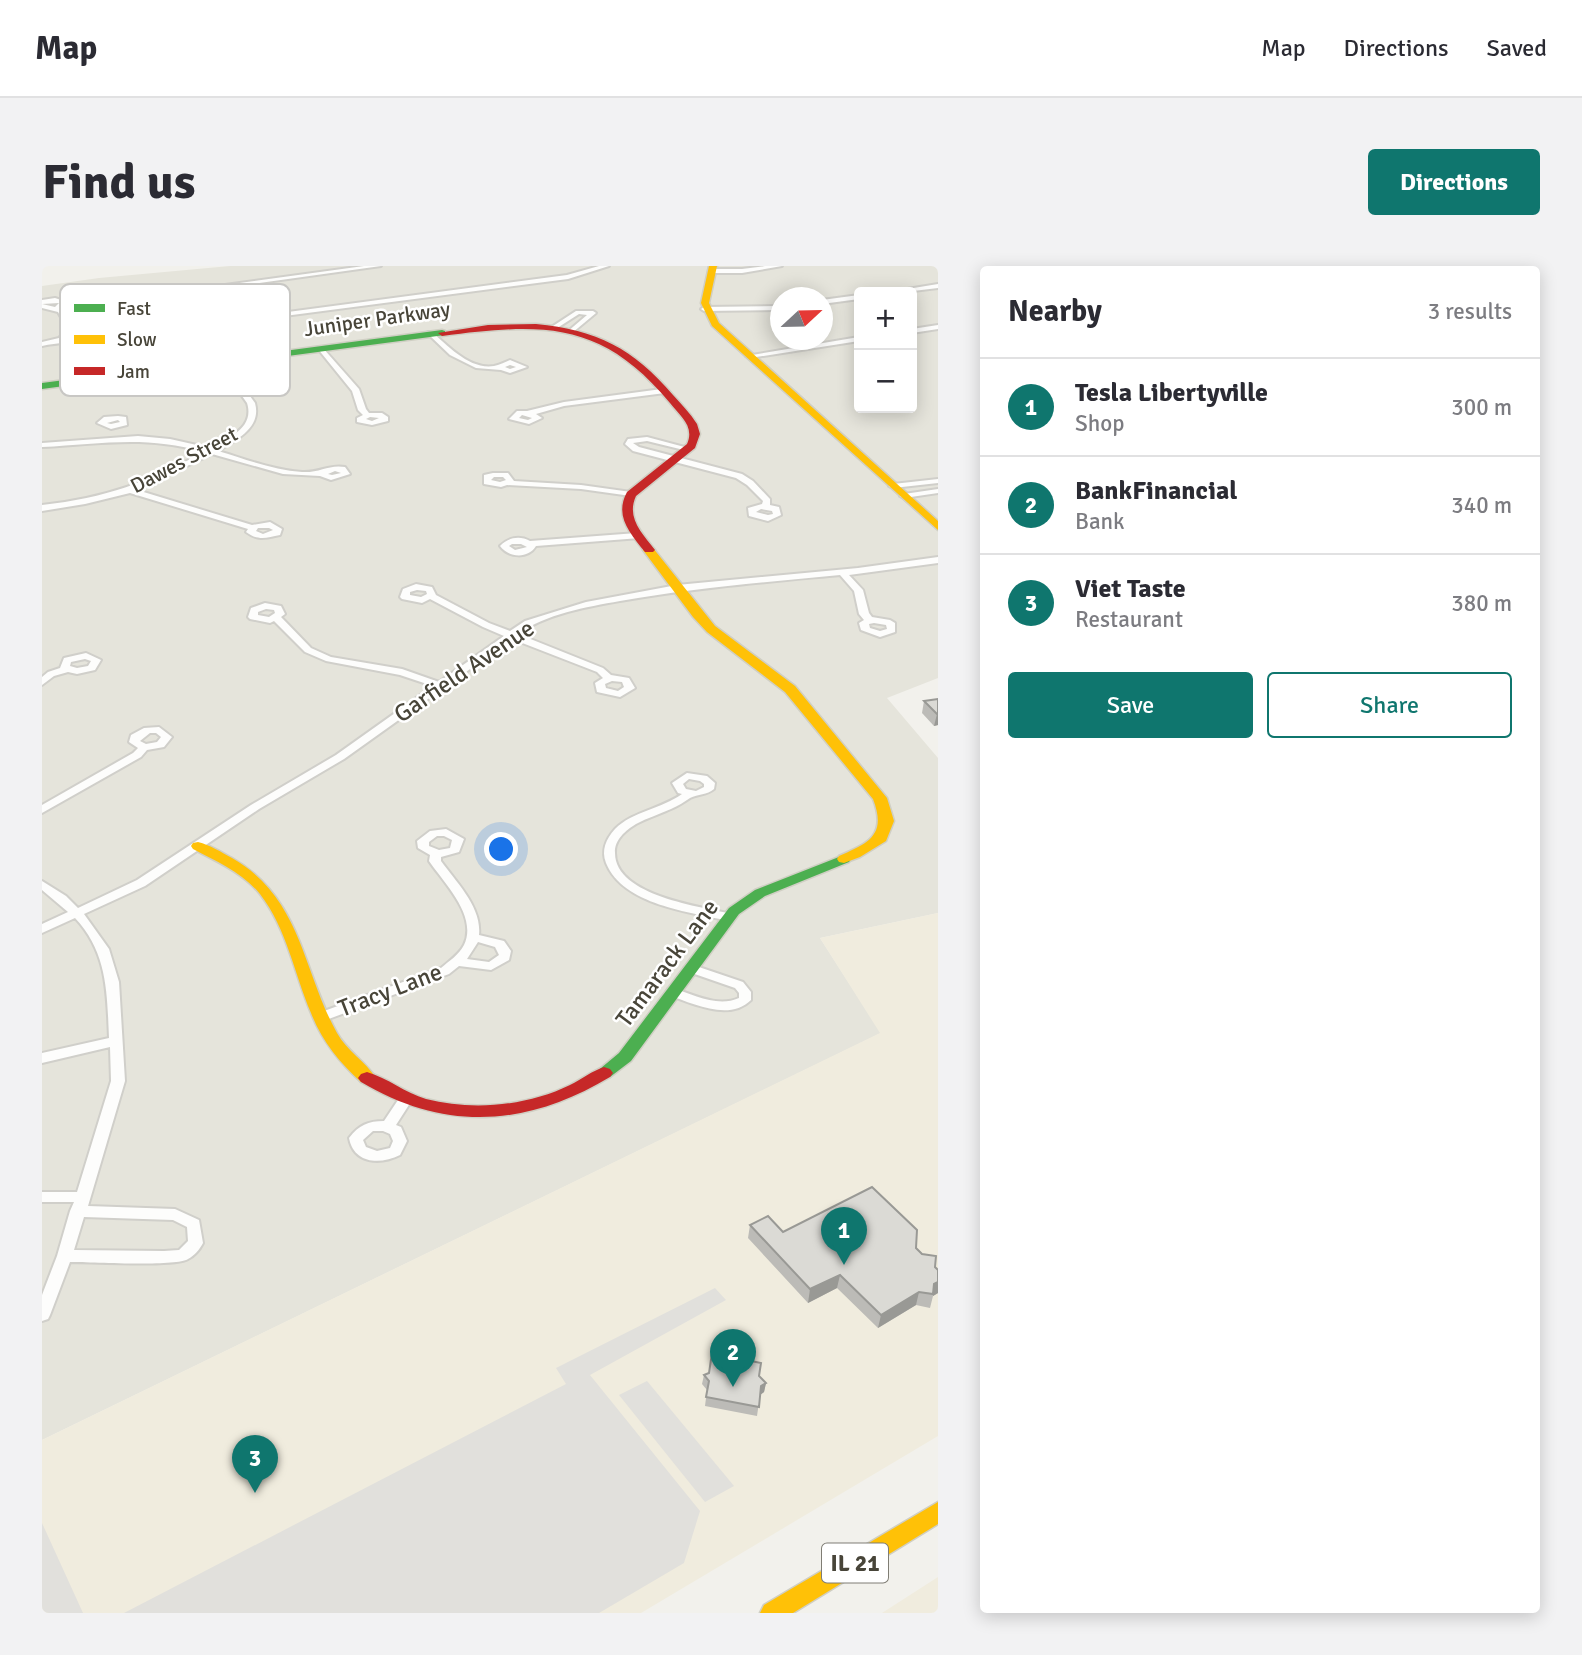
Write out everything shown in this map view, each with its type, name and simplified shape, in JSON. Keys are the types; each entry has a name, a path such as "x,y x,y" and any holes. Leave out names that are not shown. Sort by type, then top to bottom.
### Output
{"street":[{"name":"Dawes Street","path":"243,284 377,266"},
{"path":"290,314 568,277 606,266"},
{"path":"779,266 742,271 712,268 704,297 704,309 715,324 938,527"},
{"path":"917,289 938,286"},
{"path":"833,301 854,298"},
{"path":"42,304 57,309 60,313"},
{"path":"704,309 770,308"},
{"path":"552,329 578,312 593,313 570,332"},
{"name":"Juniper Parkway","path":"290,352 498,327 570,332 595,339 623,352 692,423 696,430 696,439 683,454"},
{"path":"917,330 938,327"},
{"path":"430,334 461,362 484,368 500,368"},
{"path":"42,344 60,339"},
{"path":"750,356 854,340"},
{"path":"320,348 356,391 362,410 367,415"},
{"name":"Juniper Parkway","path":"42,386 60,384"},
{"path":"530,413 564,404 662,391"},
{"name":"Dawes Street","path":"42,508 75,504 129,490 209,450 250,424 254,410 244,396"},
{"path":"115,426 115,439"},
{"path":"42,445 115,439 167,440 294,474 321,474"},
{"path":"683,454 633,448 629,443 642,439 683,454 739,476 750,483 767,501 766,506"},
{"path":"677,588 637,536 626,519 625,510 631,494 683,454"},
{"path":"898,491 938,481"},
{"path":"509,483 581,487 631,494"},
{"path":"129,490 253,528"},
{"path":"898,491 938,491"},
{"path":"530,544 637,536"},
{"name":"Garfield Avenue","path":"42,929 141,883 255,807 340,757 528,623 561,611 677,588 843,573 938,561"},
{"path":"843,573 858,590 864,614 869,620"},
{"name":"Tamarack Lane","path":"198,846 248,872 269,894 280,910 334,1045 346,1061 386,1090 458,1110 485,1111 545,1103 592,1083 625,1057 729,917 744,902 863,851 877,842 886,831 887,811 880,798 790,689 711,629 677,588"},
{"path":"432,596 462,614 600,670 609,679"},
{"path":"276,618 308,650 329,659 402,672 438,685"},
{"path":"42,681 66,668"},
{"path":"42,810 137,755 144,747"},
{"path":"689,794 680,802 626,826 612,840 608,854 613,867 635,889 654,898 729,917"},
{"path":"436,853 435,861 472,915 475,938"},
{"path":"42,885 76,913 103,949 113,982 118,1081 65,1256 42,1315"},
{"name":"Tracy Lane","path":"321,1017 445,971 459,962 475,938 501,944 505,948 505,957 491,966 459,962"},
{"path":"672,992 722,1007 736,1006 745,1000 745,992 738,985 690,968"},
{"path":"42,1058 117,1041"},
{"path":"387,1126 407,1097"},
{"path":"42,1197 175,1215 194,1224 196,1243 183,1255 65,1256"},
{"name":"IL 21","path":"772,1613 938,1512"}],"shaded area":[{"path":"230,266 938,266 938,678 887,698 938,758 938,913 820,938 881,1033 42,1440 42,286 99,278"},
{"path":"938,913 938,1436 641,1613 42,1613 42,1440 880,1033 820,938"},
{"path":"715,1288 726,1300 590,1375 700,1511 684,1563 599,1613 124,1613 566,1384 556,1368"},
{"path":"647,1381 734,1486 705,1502 619,1395"},
{"path":"42,1523 83,1613 42,1613"},
{"path":"938,1577 938,1613 882,1613"}],"building":[{"path":"938,699 938,714 937,714 924,701"},
{"path":"872,1187 917,1230 916,1248 922,1254 936,1256 935,1267 938,1270 938,1282 934,1284 933,1294 919,1292 881,1315 840,1275 810,1289 750,1225 768,1216 783,1232"},
{"path":"712,1353 761,1363 759,1376 766,1383 761,1386 759,1407 706,1397 709,1381 704,1375 709,1373"}],"traffic: fast":[{"path":"290,353 442,333"},
{"path":"42,386 60,384"},
{"path":"604,1073 625,1057 734,911 760,893 844,859"}],"traffic: slow":[{"path":"713,266 705,303 715,324 938,527"},
{"path":"649,550 697,614 711,629 790,689 880,798 885,811 885,830 874,844 844,859"},
{"path":"198,846 242,871 265,891 280,913 291,937 319,1013 331,1037 346,1059 367,1078"},
{"path":"772,1613 938,1512"}],"traffic: jam":[{"path":"442,333 512,327 559,329 604,342 632,358 652,377 689,419 695,434 691,446 631,494 626,510 630,524 649,550"},
{"path":"367,1078 394,1094 423,1104 486,1112 548,1100 577,1089 604,1073"}],"place":[{"name":"Tesla Libertyville","path":"844,1265"},
{"name":"BankFinancial","path":"733,1387"},
{"name":"Viet Taste","path":"255,1493"}]}
